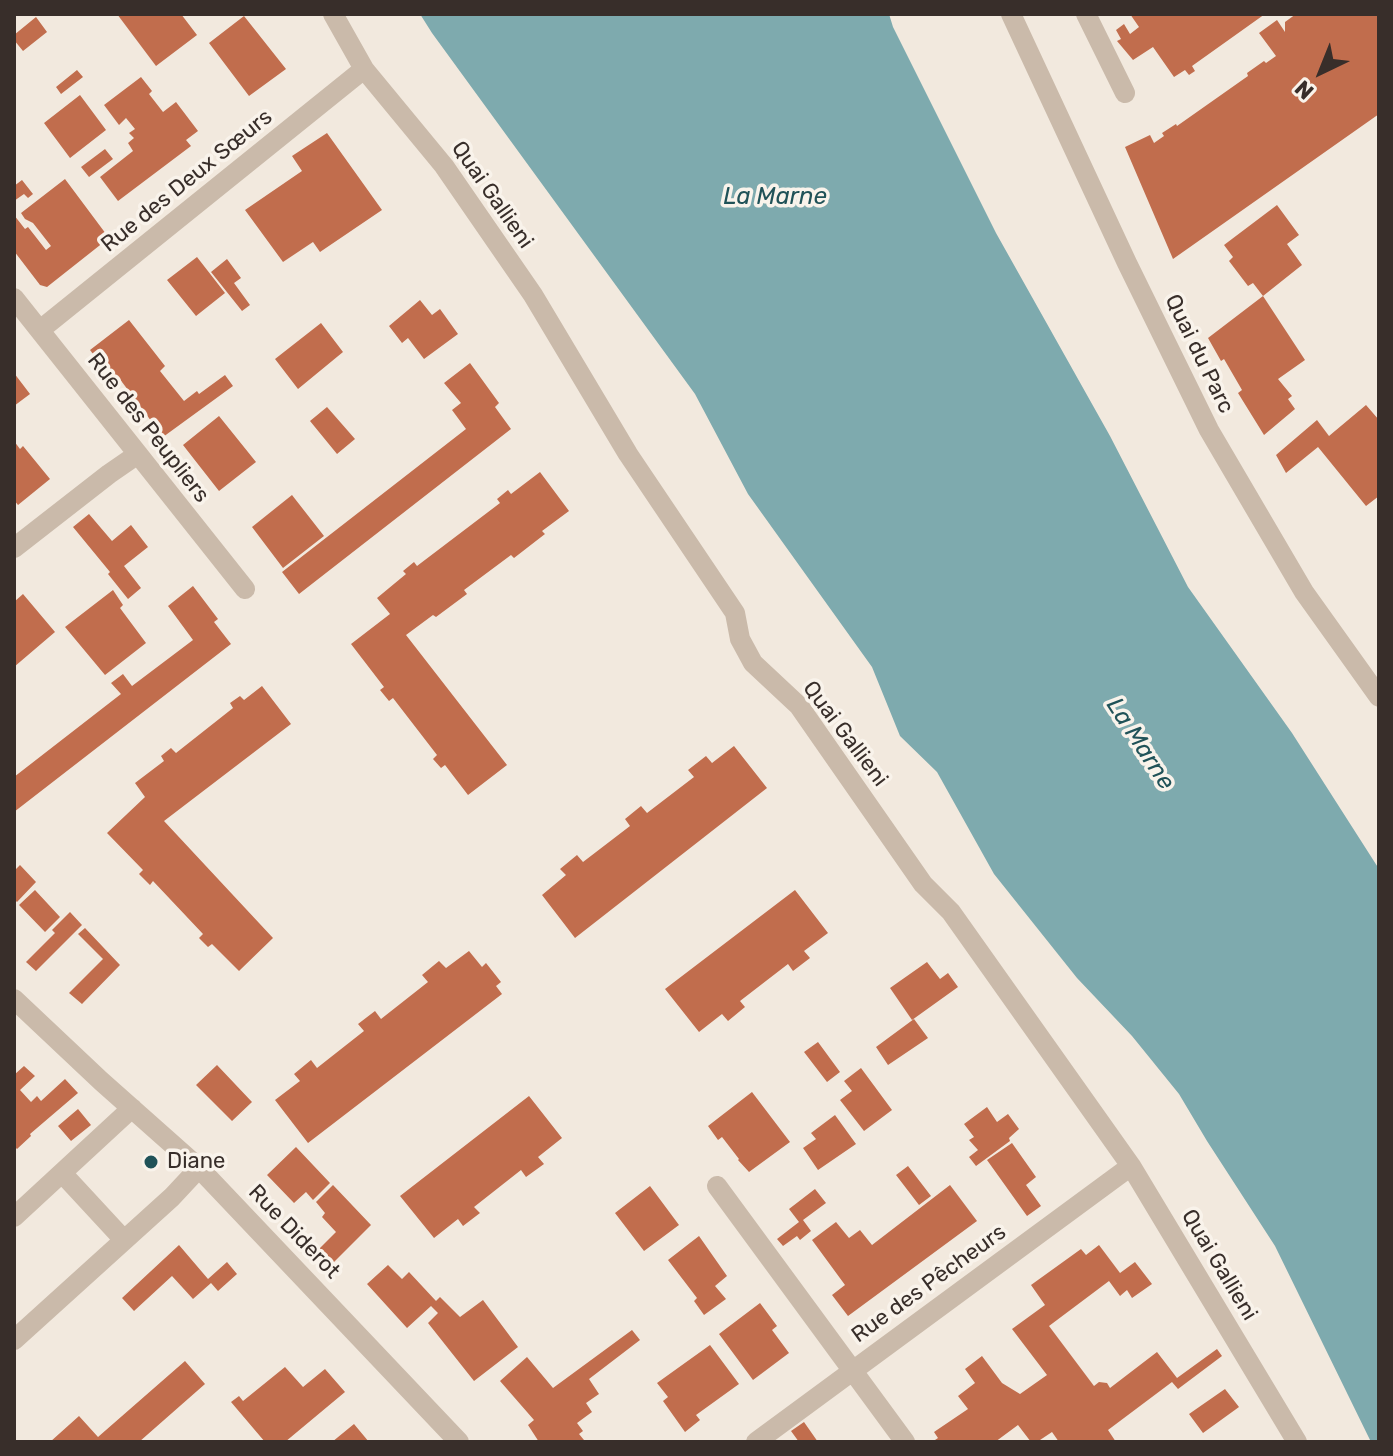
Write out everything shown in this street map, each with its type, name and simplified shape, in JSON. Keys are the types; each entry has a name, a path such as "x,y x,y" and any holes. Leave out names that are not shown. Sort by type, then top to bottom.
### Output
{"street":[{"name":"Quai Gallieni","path":"333,14 364,69 444,166 533,295 628,454 735,613 740,639 753,663 799,706 923,884 951,912 1131,1166 1297,1442"},
{"name":"Quai du Parc","path":"1011,14 1209,430 1304,592 1379,697"},
{"path":"1086,14 1125,93"},
{"name":"Rue des Deux Sœurs","path":"40,330 364,69"},
{"name":"Rue des Peupliers","path":"14,298 245,589"},
{"path":"14,548 138,454"},
{"name":"Rue Diderot","path":"14,999 199,1168 459,1442"},
{"path":"14,1217 132,1108"},
{"name":"Rue des Pêcheurs","path":"756,1442 1131,1166"},
{"path":"14,1340 172,1197 199,1168"},
{"path":"62,1173 124,1240"},
{"path":"717,1186 905,1442"}],"water":[{"name":"La Marne","path":"420,14 889,14 996,233 1110,436 1188,587 1292,733 1379,869 1379,1442 1371,1442 1275,1246 1179,1094 1132,1036 1077,978 994,874 937,772 900,736 872,667 748,494 695,394"}],"building":[{"path":"117,14 181,14 197,35 156,66"},
{"path":"1130,14 1265,14 1192,66 1195,71 1189,75 1185,70 1174,77 1153,47 1133,60 1117,41 1121,39 1116,30 1124,24 1130,34 1139,27"},
{"path":"1296,14 1379,14 1379,114 1173,259 1125,147 1150,135 1154,143 1164,136 1162,133 1177,126 1248,76 1247,73 1276,56 1259,33 1277,20 1285,32 1285,22"},
{"path":"244,16 286,69 249,96 209,43"},
{"path":"36,17 47,32 23,51 14,40 14,35"},
{"path":"77,70 83,77 61,94 56,87"},
{"path":"141,77 163,112 176,102 198,131 186,140 191,146 118,201 100,177 133,151 128,143 134,138 129,133 135,129 126,118 119,125 104,105"},
{"path":"80,95 106,130 70,158 44,123"},
{"path":"327,133 382,210 320,252 313,242 283,262 245,210 302,171 292,156"},
{"path":"105,149 113,159 89,177 81,167"},
{"path":"65,179 109,238 47,287 40,285 14,251 14,215 46,250 51,246 21,213"},
{"path":"22,180 33,194 28,198 24,194 14,201 14,186"},
{"path":"1277,205 1299,235 1287,244 1302,265 1263,296 1253,283 1248,286 1229,261 1233,257 1224,245"},
{"path":"197,257 225,293 196,316 167,280"},
{"path":"227,259 241,278 234,283 250,305 242,311 211,272"},
{"path":"1263,296 1305,360 1278,379 1292,396 1288,399 1295,409 1264,435 1238,393 1242,390 1208,338"},
{"path":"420,300 432,315 440,309 458,334 424,359 408,338 402,343 389,326"},
{"path":"129,320 165,366 160,371 184,401 225,375 233,386 163,437 140,406 131,413 121,401 131,394 119,378 114,382 90,350"},
{"path":"321,323 343,352 298,389 275,359"},
{"path":"470,363 499,403 495,407 511,429 299,594 282,572 466,429 452,410 461,403 444,383"},
{"path":"14,373 30,394 14,406"},
{"path":"1366,405 1379,420 1379,496 1366,506 1318,447 1286,473 1276,455 1317,420 1329,436"},
{"path":"327,407 355,439 337,454 310,421"},
{"path":"219,416 256,462 219,491 183,445"},
{"path":"14,441 20,449 23,446 50,479 18,505 14,500"},
{"path":"540,472 569,511 514,558 511,555 464,590 467,594 406,635 507,765 468,795 445,765 441,768 433,759 437,755 393,698 389,701 380,690 384,687 351,644 390,614 377,598 406,574 403,571 414,562 417,566 500,503 497,499 508,490 511,494"},
{"path":"292,495 324,536 283,568 252,527"},
{"path":"89,514 112,541 131,525 148,547 124,566 141,588 128,599 73,527"},
{"path":"193,586 218,619 214,622 231,644 14,812 14,777 121,694 111,683 123,674 132,686 193,640 168,606"},
{"path":"113,590 123,605 120,608 146,643 105,675 65,627"},
{"path":"23,594 55,632 14,667 14,602"},
{"path":"262,686 291,724 164,821 273,938 239,971 212,944 208,947 199,938 203,934 153,881 150,885 139,874 143,870 107,833 145,797 135,783 164,761 161,756 171,748 176,753 233,708 230,703 240,696 244,700"},
{"path":"734,746 767,788 575,938 542,895 566,875 560,869 577,855 583,862 630,826 625,819 641,806 647,813 694,777 688,770 706,756 712,763"},
{"path":"20,865 36,882 17,902 14,899 14,871"},
{"path":"35,890 60,917 45,932 19,905"},
{"path":"795,890 828,933 804,951 810,958 793,971 788,964 740,1001 745,1007 728,1021 722,1014 699,1032 665,989"},
{"path":"70,912 82,925 36,971 26,962 55,933 52,930"},
{"path":"85,928 120,965 82,1004 69,993 103,959 78,934"},
{"path":"469,951 482,967 486,963 501,982 496,986 502,994 308,1143 275,1100 300,1081 294,1074 311,1060 317,1068 364,1031 358,1024 375,1011 381,1019 428,982 422,975 439,961 446,968"},
{"path":"927,962 940,979 948,973 958,987 912,1020 890,988"},
{"path":"914,1019 928,1038 888,1065 876,1047"},
{"path":"818,1042 840,1072 827,1082 804,1052"},
{"path":"217,1065 252,1102 232,1121 196,1085"},
{"path":"24,1066 35,1076 20,1090 31,1102 37,1096 41,1101 65,1079 78,1093 17,1149 14,1146 14,1075"},
{"path":"861,1068 892,1110 864,1131 840,1100 852,1091 844,1081"},
{"path":"752,1092 790,1142 749,1172 722,1137 718,1140 708,1126"},
{"path":"529,1096 562,1138 538,1157 544,1164 526,1177 521,1170 474,1207 480,1213 463,1226 458,1219 434,1238 400,1196"},
{"path":"987,1107 997,1122 1008,1114 1019,1129 1009,1138 1010,1141 976,1166 969,1157 978,1150 969,1140 974,1137 964,1124"},
{"path":"78,1109 91,1125 71,1141 58,1126"},
{"path":"835,1115 856,1144 818,1170 803,1148 816,1139 811,1133"},
{"path":"1012,1143 1036,1177 1026,1185 1041,1206 1027,1216 987,1160"},
{"path":"296,1147 330,1183 313,1200 306,1192 294,1203 267,1175"},
{"path":"908,1166 931,1196 919,1205 896,1175"},
{"path":"333,1185 371,1225 333,1263 319,1249 336,1232 322,1217 325,1213 316,1202"},
{"path":"950,1185 977,1221 848,1316 832,1295 845,1285 812,1240 836,1222 849,1238 860,1230 872,1245"},
{"path":"650,1186 679,1225 644,1251 615,1213"},
{"path":"815,1189 826,1203 803,1220 811,1231 800,1240 797,1236 783,1246 777,1239 799,1222 789,1209"},
{"path":"699,1236 727,1276 715,1286 726,1299 704,1315 694,1301 697,1298 668,1260"},
{"path":"179,1245 208,1279 227,1262 237,1274 218,1291 211,1283 193,1299 172,1276 134,1311 122,1298"},
{"path":"1099,1245 1120,1273 1135,1262 1152,1284 1132,1298 1127,1290 1120,1296 1109,1281 1049,1326 1094,1386 1099,1382 1107,1383 1110,1388 1157,1352 1177,1378 1217,1349 1222,1356 1178,1389 1172,1382 1108,1430 1116,1442 1059,1442 1052,1432 1037,1442 1031,1442 1018,1425 995,1442 932,1442 938,1438 934,1432 968,1409 958,1396 975,1383 965,1369 982,1356 1002,1383 1020,1394 1047,1375 1012,1329 1045,1305 1031,1285 1081,1249 1086,1255"},
{"path":"388,1265 402,1279 409,1272 436,1301 440,1297 460,1317 483,1300 518,1347 474,1381 428,1323 438,1313 431,1306 407,1328 367,1284"},
{"path":"760,1303 777,1326 772,1330 789,1353 753,1380 719,1334"},
{"path":"632,1330 640,1340 589,1379 599,1394 586,1403 592,1412 577,1423 583,1431 579,1434 584,1440 539,1442 528,1425 534,1420 500,1381 527,1357 553,1388"},
{"path":"710,1345 739,1384 696,1415 700,1420 685,1432 663,1401 668,1397 657,1383"},
{"path":"185,1361 205,1384 139,1442 50,1442 79,1416 98,1437"},
{"path":"285,1367 303,1387 325,1369 345,1392 285,1442 265,1442 231,1402 239,1396 243,1401"},
{"path":"1225,1389 1239,1407 1203,1433 1189,1414"},
{"path":"804,1422 818,1442 799,1442 791,1431"},
{"path":"354,1424 369,1442 332,1442"}],"place":[{"name":"Diane","path":"151,1162"}]}
